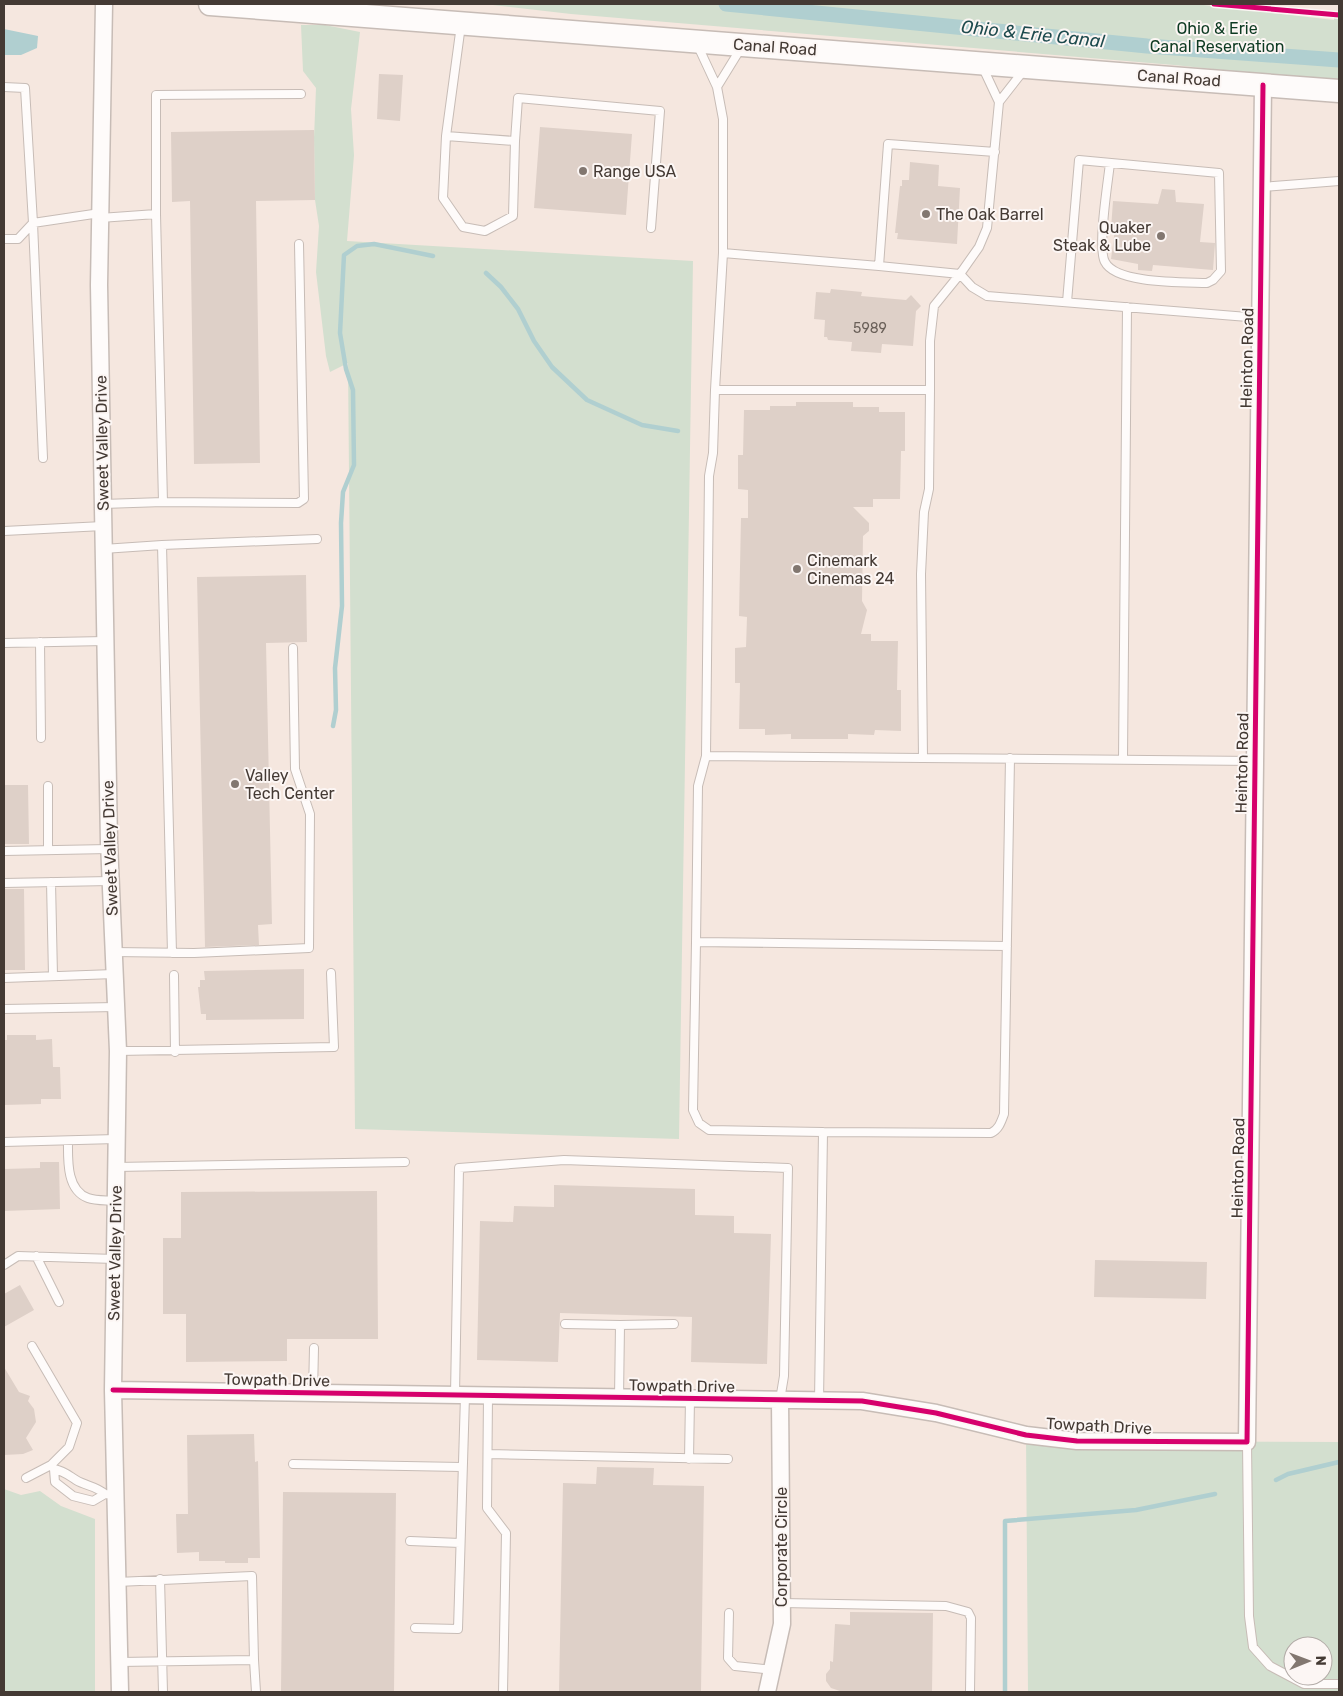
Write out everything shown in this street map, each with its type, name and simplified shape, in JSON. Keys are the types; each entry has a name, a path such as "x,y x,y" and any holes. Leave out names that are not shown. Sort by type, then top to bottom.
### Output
{"main road":[{"name":"Canal Road","path":"210,4 1339,92"}],"street":[{"name":"Sweet Valley Drive","path":"104,4 99,285 109,849 118,1051 110,1495 117,1582 120,1692"},
{"name":"Heinton Road","path":"1247,1442 1263,85"},
{"name":"Towpath Drive","path":"113,1390 871,1402 936,1412 1026,1435 1076,1441 1247,1442"},
{"name":"Corporate Circle","path":"767,1692 782,1624 780,1400"}],"lane":[{"path":"461,23 446,136 443,198 463,227 485,231 513,216 518,98 660,111 650,228"},
{"path":"696,41 717,87 724,129 723,253 713,453 708,476 706,756 698,786 693,1110 695,1118 709,1130 976,1134 996,1131 1004,1114 1010,758"},
{"path":"717,87 744,45"},
{"path":"923,758 921,574 924,512 929,488 930,341 934,306 979,247 987,228 999,102 981,63"},
{"path":"999,102 1027,67"},
{"path":"4,86 25,88 34,223 43,458"},
{"path":"163,502 156,214 156,96 301,94"},
{"path":"446,136 515,141"},
{"path":"879,266 888,144 995,152"},
{"path":"1067,302 1079,160 1219,173 1221,271 1207,283 1146,279 1117,274 1105,264 1102,256 1110,163"},
{"path":"1262,187 1339,182"},
{"path":"4,239 18,239 34,223 100,215 156,214"},
{"path":"103,504 298,502 304,498 299,244"},
{"path":"723,253 960,274 972,287 987,296 1260,318"},
{"path":"1124,759 1127,307"},
{"path":"715,390 930,390"},
{"path":"4,531 103,526"},
{"path":"103,549 317,539"},
{"path":"162,545 172,953"},
{"path":"4,643 105,641"},
{"path":"40,642 41,738"},
{"path":"113,952 172,953 308,948 310,814 295,769 293,648"},
{"path":"706,756 1255,760"},
{"path":"48,786 48,850"},
{"path":"4,851 109,849"},
{"path":"4,883 110,881"},
{"path":"51,882 53,976"},
{"path":"696,942 1007,946"},
{"path":"118,1051 175,1052 334,1047 331,973"},
{"path":"4,978 114,974"},
{"path":"174,975 175,1052"},
{"path":"4,1009 116,1007"},
{"path":"819,1400 824,1132"},
{"path":"4,1142 116,1139"},
{"path":"68,1141 68,1162 72,1181 77,1190 87,1198 116,1201"},
{"path":"415,1628 458,1629 462,1467 459,1168 564,1160 788,1168 784,1376 780,1400"},
{"path":"116,1167 405,1162"},
{"path":"4,1265 18,1256 115,1259"},
{"path":"36,1256 59,1302"},
{"path":"565,1324 674,1324"},
{"path":"619,1398 620,1325"},
{"path":"26,1478 53,1467 69,1447 77,1424 32,1346"},
{"path":"313,1393 314,1348"},
{"path":"488,1396 487,1508 506,1533 503,1692"},
{"path":"689,1458 690,1399"},
{"path":"1247,1442 1249,1616 1254,1647 1270,1666 1304,1684 1339,1684"},
{"path":"488,1454 728,1459"},
{"path":"294,1464 462,1467"},
{"path":"53,1467 55,1482 73,1496 93,1501 110,1495"},
{"path":"53,1467 66,1472 77,1481 96,1487 110,1495"},
{"path":"410,1541 460,1543"},
{"path":"117,1582 252,1576 256,1692"},
{"path":"160,1580 163,1692"},
{"path":"782,1603 946,1606 968,1612 971,1618 970,1692"},
{"path":"729,1613 728,1658 730,1662 735,1666 772,1670"},
{"path":"119,1662 254,1660"}],"green space":[{"name":"Ohio & Erie Canal Reservation","path":"484,4 1195,4 1334,20 1334,17 1339,18 1339,82 1174,65 571,14"},
{"path":"301,25 325,25 360,32 351,109 354,155 347,241 693,261 679,1139 355,1129 348,363 330,372 326,356 316,272 319,226 315,200 314,138 316,88 303,71"},
{"path":"1026,1435 1077,1441 1339,1442 1339,1692 1028,1692"},
{"path":"4,1489 21,1495 40,1491 61,1506 95,1519 95,1692 4,1692"}],"water":[{"path":"4,29 38,36 37,48 21,55 4,55"}],"building":[{"path":"379,74 403,75 400,121 377,119"},
{"name":"Range USA","path":"540,127 632,134 626,215 534,208"},
{"path":"314,130 315,200 256,201 260,463 194,464 190,201 172,202 171,132"},
{"path":"910,162 939,165 938,186 960,188 957,244 897,239 898,233 895,233 900,186 902,186 902,180 909,180"},
{"path":"1162,189 1175,190 1176,202 1204,204 1200,242 1215,243 1213,270 1153,265 1152,271 1138,270 1138,264 1111,259 1115,229 1111,229 1113,201 1158,204"},
{"path":"831,289 862,292 861,296 906,300 911,295 921,306 916,311 913,346 882,344 881,353 851,351 852,342 828,340 827,337 824,337 825,320 814,319 816,292 830,293"},
{"path":"796,402 853,402 853,407 879,407 879,412 905,412 905,451 901,451 900,499 873,499 873,507 853,507 869,523 869,531 863,536 862,601 867,610 861,634 871,634 871,641 898,641 897,690 901,690 901,731 875,730 874,735 848,734 848,739 791,739 791,734 765,735 765,729 739,729 740,683 735,683 735,648 746,647 747,617 739,616 741,518 748,518 748,490 738,489 738,455 743,455 744,410 770,410 770,406 796,406"},
{"name":"Valley Tech Center","path":"306,575 307,642 266,643 272,924 258,925 259,945 205,947 197,577"},
{"path":"4,785 28,785 29,844 4,844"},
{"path":"4,889 24,889 25,970 4,970"},
{"path":"304,969 304,1019 206,1020 206,1014 201,1014 198,987 200,987 200,980 205,980 204,971"},
{"path":"7,1035 36,1035 36,1040 52,1039 53,1067 60,1067 61,1099 41,1099 41,1104 4,1105 4,1040 7,1040"},
{"path":"40,1162 59,1162 60,1209 4,1211 4,1169 40,1168"},
{"path":"554,1185 695,1189 695,1215 734,1216 734,1233 771,1234 767,1364 691,1362 692,1317 560,1313 558,1362 477,1360 480,1221 513,1222 514,1206 554,1207"},
{"path":"377,1191 378,1339 287,1339 287,1361 186,1362 186,1314 163,1314 163,1238 181,1238 181,1192"},
{"path":"1095,1260 1207,1262 1206,1299 1094,1297"},
{"path":"20,1285 34,1310 4,1327 4,1294"},
{"path":"4,1367 19,1392 30,1396 28,1401 34,1409 36,1422 26,1438 33,1450 23,1454 4,1455"},
{"path":"254,1434 255,1462 258,1461 260,1558 248,1558 248,1563 225,1563 225,1561 199,1561 199,1552 177,1553 176,1514 188,1514 187,1435"},
{"path":"597,1467 654,1468 653,1485 704,1486 701,1692 559,1692 563,1483 596,1484"},
{"path":"283,1492 396,1493 394,1692 281,1692"},
{"path":"850,1612 933,1613 932,1692 843,1692 831,1688 826,1681 826,1674 830,1669 830,1661 833,1662 835,1624 850,1625"}],"waterway":[{"name":"Ohio & Erie Canal","path":"726,4 1147,46 1339,60"},
{"path":"333,726 336,710 335,668 342,606 341,523 343,492 354,465 353,390 346,369 340,333 344,255 357,246 374,244 433,256"},
{"path":"486,273 501,287 518,309 534,341 552,367 587,400 642,425 678,431"},
{"path":"1276,1480 1288,1474 1339,1462"},
{"path":"1005,1692 1005,1521 1136,1510 1215,1494"}],"cycle path":[{"path":"1214,4 1339,15"},
{"path":"113,1390 862,1401 936,1413 1026,1435 1077,1441 1247,1442 1263,85"}],"place":[{"name":"Range USA","path":"583,171"},
{"name":"The Oak Barrel","path":"926,214"},
{"name":"Quaker Steak & Lube","path":"1161,236"},
{"name":"Cinemark Cinemas 24","path":"797,569"},
{"name":"Valley Tech Center","path":"235,784"}]}
